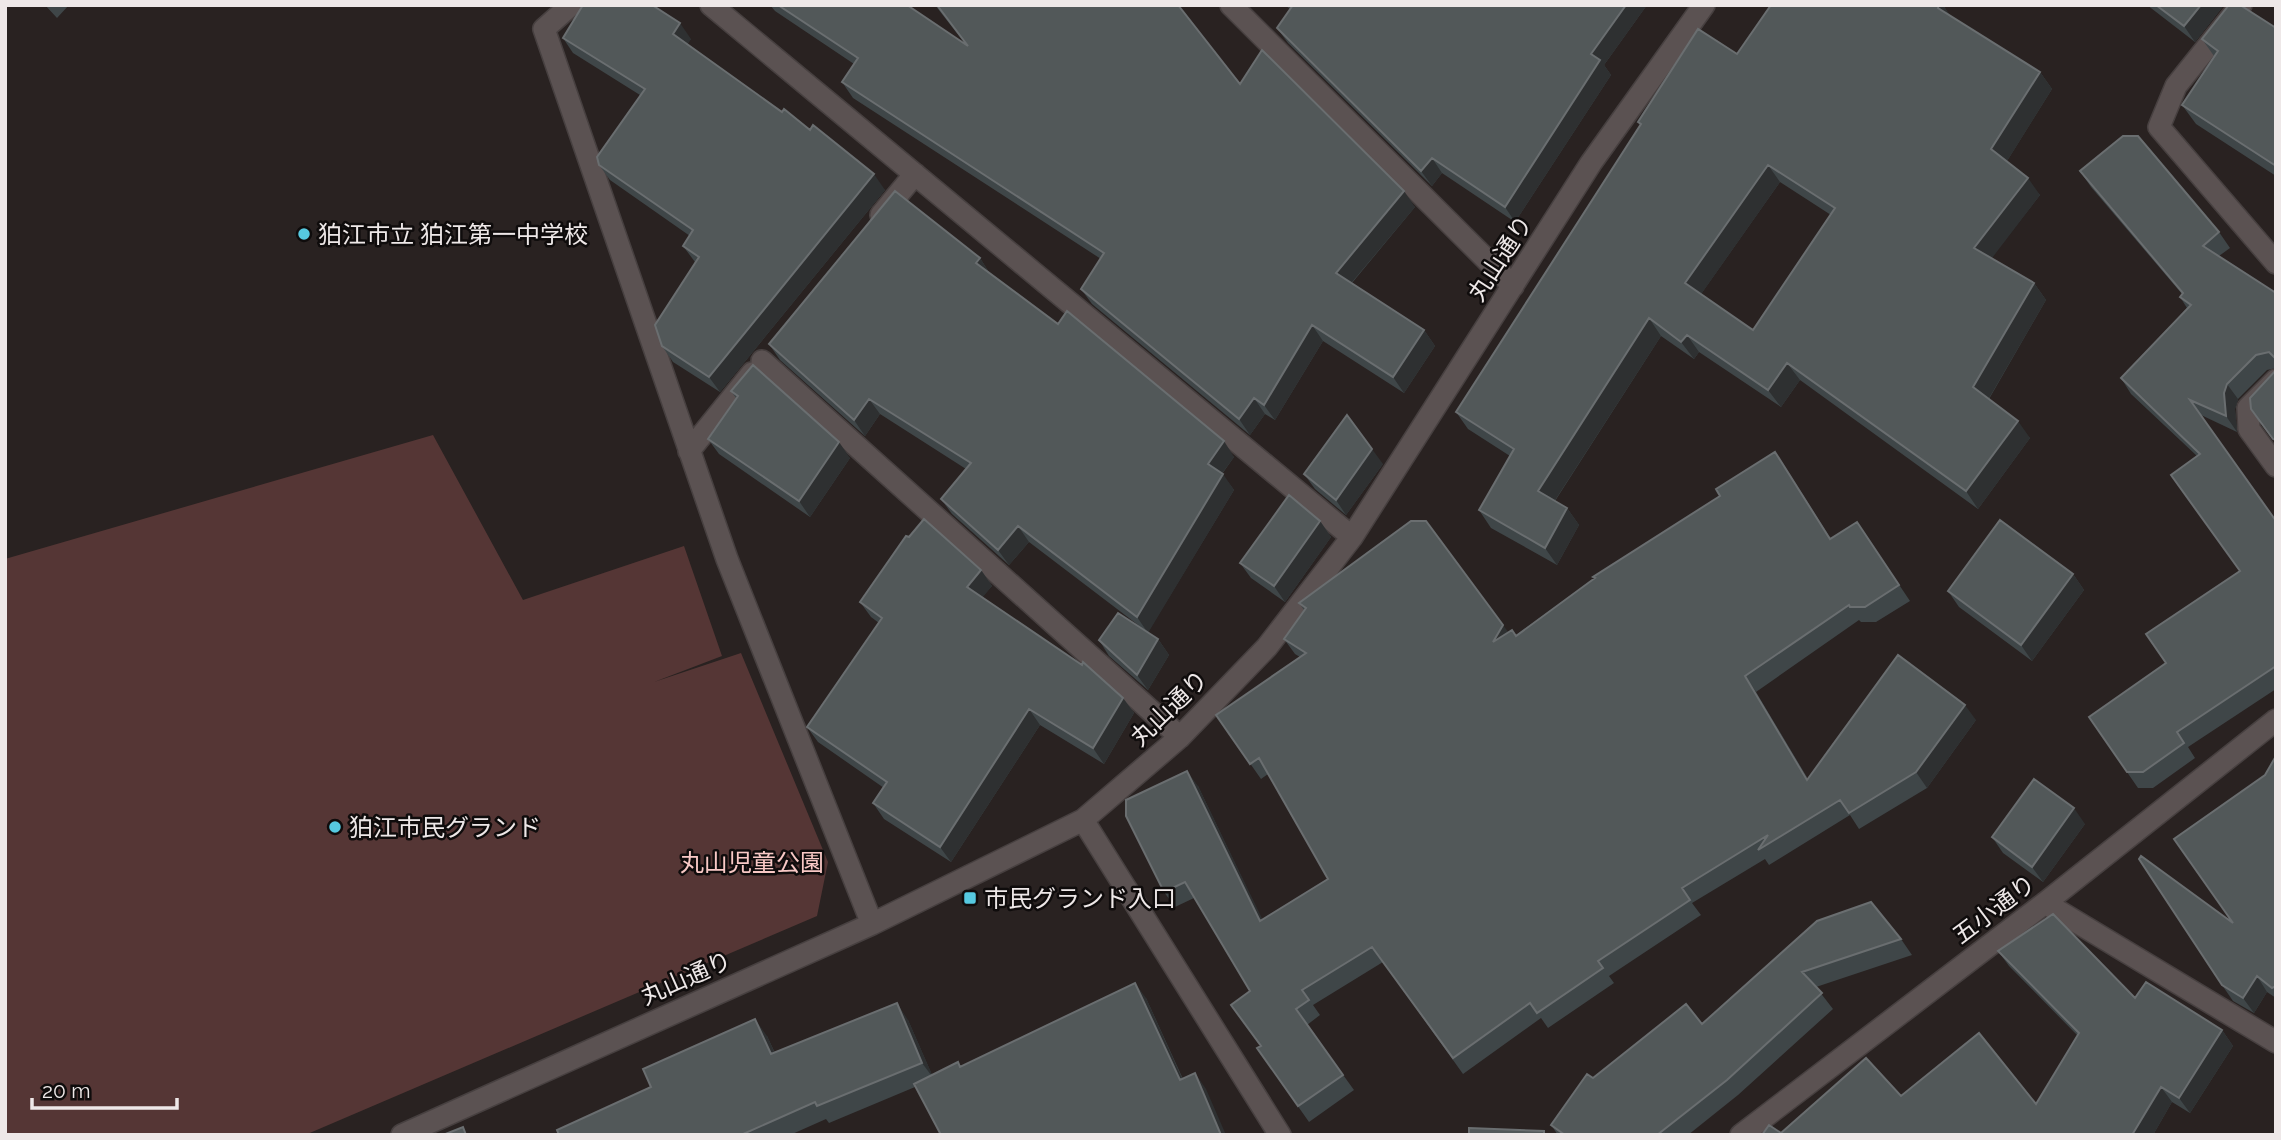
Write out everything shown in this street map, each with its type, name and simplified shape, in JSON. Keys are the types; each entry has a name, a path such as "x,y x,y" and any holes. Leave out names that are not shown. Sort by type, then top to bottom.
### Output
{"street":[{"path":"572,5 544,29 727,559 872,923"},
{"path":"711,5 1352,537"},
{"path":"1231,5 1513,286"},
{"name":"丸山通り","path":"402,1135 872,923 1083,820 1180,737 1267,647 1352,537 1591,163 1704,5"},
{"path":"2241,5 2176,86 2159,127 2276,263"},
{"path":"872,226 915,174"},
{"path":"690,452 767,356 1180,737"},
{"path":"2276,380 2248,408 2249,429 2276,466"},
{"name":"五小通り","path":"1741,1135 2045,903 2276,720"},
{"path":"1083,820 1280,1135"},
{"path":"2045,903 2276,1042"}],"green space":[{"name":"狛江市民グランド","path":"433,435 523,600 684,546 722,656 654,682 741,653 828,862 817,916 305,1135 5,1135 5,559"}],"building":[{"path":"583,5 652,5 680,23 673,34 782,112 784,109 810,130 813,125 874,174 709,377 662,346 655,325 699,257 683,246 693,230 599,165 597,157 645,89 563,38"},
{"path":"778,5 907,5 968,46 937,5 1178,5 1240,84 1262,50 1404,191 1336,273 1424,330 1393,377 1312,325 1264,405 1254,398 1239,419 1081,289 1104,253 842,82 858,58"},
{"path":"1293,5 1626,5 1591,54 1600,60 1505,207 1432,158 1421,171 1277,28"},
{"path":"1771,5 1939,5 1938,8 2040,72 1991,149 2028,178 1974,248 2034,283 1973,387 2018,421 1966,491 1787,363 1768,390 1687,335 1681,342 1649,318 1538,491 1567,508 1545,548 1479,510 1514,449 1456,412 1641,124 1638,122 1698,29 1737,54","holes":["1768,165 1835,208 1753,330 1685,283"]},
{"path":"2156,5 2201,5 2184,26"},
{"path":"2229,5 2240,5 2276,28 2276,166 2182,105 2218,51 2202,39"},
{"path":"2123,136 2138,136 2219,232 2203,246 2276,293 2276,359 2269,352 2256,355 2227,384 2224,393 2226,416 2190,400 2276,521 2276,666 2177,732 2184,743 2143,772 2127,772 2089,717 2166,663 2146,634 2240,571 2171,475 2200,454 2121,378 2191,305 2180,297 2183,293 2080,171"},
{"path":"895,191 980,258 976,263 1058,324 1067,311 1224,441 1208,464 1223,474 1137,617 1018,526 998,550 941,499 971,463 869,399 854,420 769,344"},
{"path":"753,365 839,442 799,501 708,439 738,396 731,391"},
{"path":"2276,370 2276,440 2251,409 2250,398"},
{"path":"1347,415 1372,449 1336,500 1304,474"},
{"path":"1775,452 1830,539 1857,522 1899,585 1865,607 1849,605 1745,676 1807,780 1898,655 1965,705 1916,772 1849,813 1840,800 1758,850 1768,835 1682,888 1690,900 1598,961 1603,968 1537,1013 1530,1003 1453,1058 1372,947 1302,990 1309,1000 1296,1009 1343,1075 1298,1106 1257,1048 1261,1046 1231,1005 1250,991 1185,882 1164,892 1126,816 1126,800 1187,771 1260,921 1328,879 1259,758 1250,764 1216,715 1306,653 1284,639 1306,608 1299,603 1411,521 1426,521 1503,625 1493,642 1512,630 1516,636 1595,578 1593,577 1720,496 1716,489"},
{"path":"1289,495 1320,521 1274,586 1240,563"},
{"path":"924,519 981,570 967,587 1082,665 1083,662 1123,698 1093,748 1029,709 940,847 873,803 887,782 807,727 882,618 860,602 906,536 909,537"},
{"path":"2000,520 2073,574 2021,645 1948,591"},
{"path":"1118,613 1158,639 1137,675 1099,640"},
{"path":"2276,756 2276,986 2272,988 2257,976 2243,998 2222,985 2139,859 2141,856 2233,923 2174,839 2265,775"},
{"path":"2034,779 2074,808 2032,867 1992,837"},
{"path":"1871,902 1901,939 1802,972 1822,993 1727,1080 1657,1135 1565,1135 1551,1125 1587,1074 1593,1078 1686,1004 1702,1024 1817,921"},
{"path":"2053,914 2135,998 2146,982 2222,1030 2179,1098 2161,1087 2132,1135 1762,1135 1769,1125 1781,1133 1866,1058 1901,1096 1979,1033 2036,1104 2079,1033 1998,951"},
{"path":"1135,983 1180,1080 1195,1073 1221,1135 941,1135 914,1084 958,1062 960,1067"},
{"path":"897,1003 922,1063 817,1106 815,1102 741,1135 559,1135 557,1130 651,1087 643,1069 755,1019 771,1054"},
{"path":"463,1127 466,1135 443,1135"},
{"path":"1469,1128 1544,1131 1544,1135 1469,1135"}],"place":[{"name":"狛江市立 狛江第一中学校","path":"304,234"},
{"name":"狛江市民グランド","path":"335,827"},
{"name":"市民グランド入口","path":"970,898"}],"park label":[{"name":"丸山児童公園","path":"752,862"}]}
